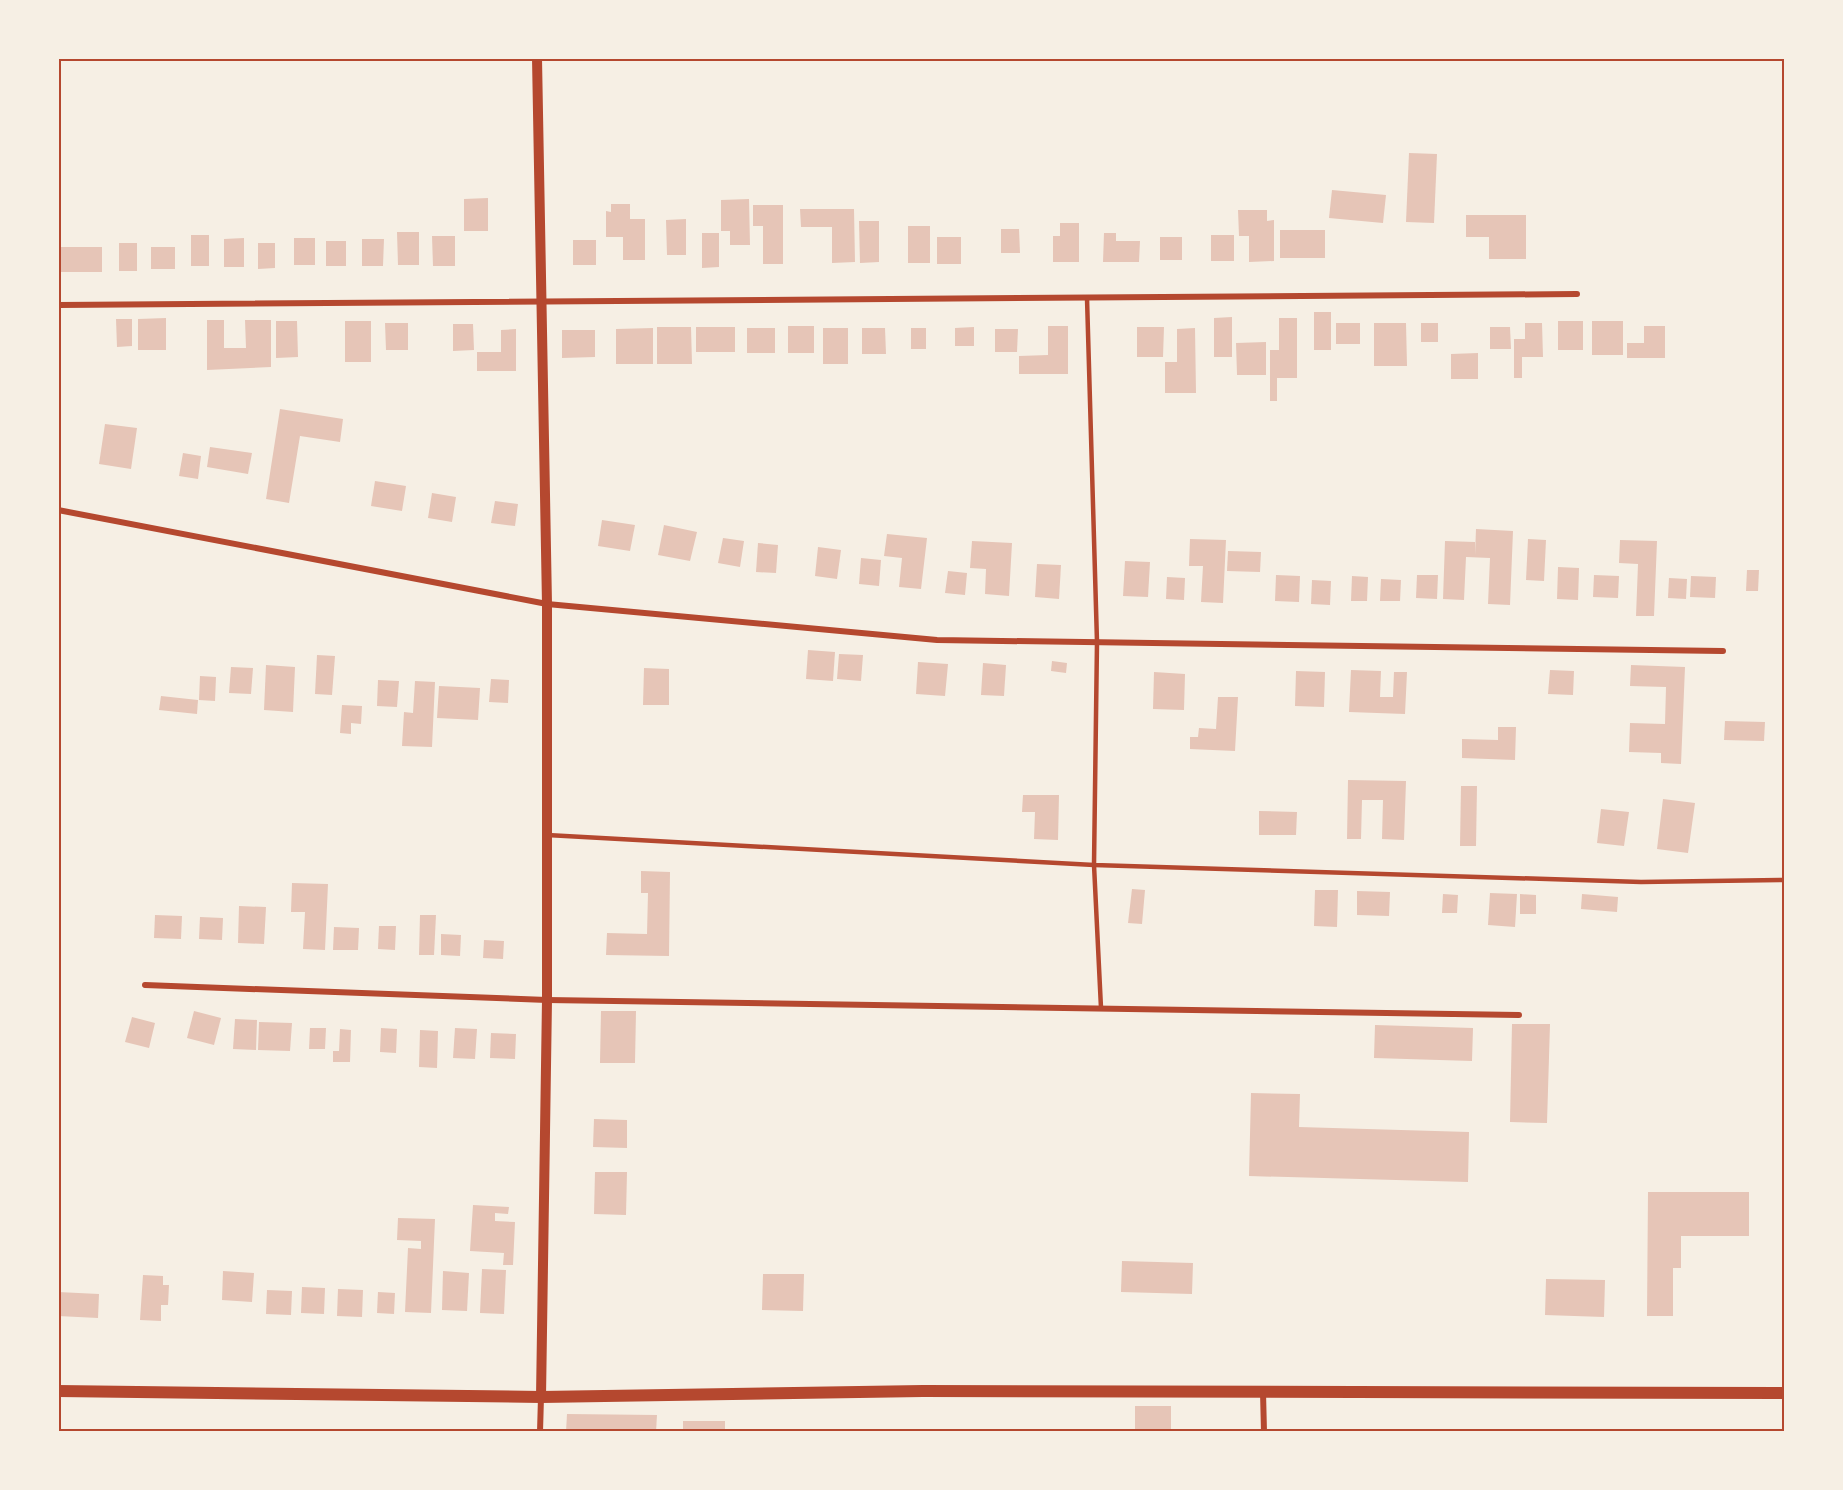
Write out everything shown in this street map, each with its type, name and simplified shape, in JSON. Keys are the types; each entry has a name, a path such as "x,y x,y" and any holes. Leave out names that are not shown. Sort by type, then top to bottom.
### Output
{"main road":[{"path":"58,1391 541,1397 923,1391 1785,1392"}],"street":[{"path":"537,58 547,604 547,1000 540,1431"},
{"path":"58,305 1577,294"},
{"path":"58,510 547,604 938,640 1723,651"},
{"path":"145,985 547,1000 1519,1015"},
{"path":"1263,1391 1264,1431"}],"lane":[{"path":"1087,298 1097,642 1094,865 1101,1008"},
{"path":"547,835 1094,865 1641,882 1785,879"}],"building":[{"path":"1409,153 1437,154 1434,223 1406,222"},
{"path":"1332,190 1386,195 1383,223 1329,218"},
{"path":"488,198 488,231 464,231 464,199"},
{"path":"749,199 750,245 730,245 730,231 721,231 721,200"},
{"path":"611,204 630,204 630,219 645,219 645,260 623,260 623,237 606,237 606,211 611,212"},
{"path":"753,205 783,205 783,264 763,264 763,226 753,226"},
{"path":"800,209 854,209 855,262 832,263 832,227 801,227"},
{"path":"1238,210 1267,210 1267,221 1274,220 1274,261 1249,262 1249,236 1239,236"},
{"path":"1466,215 1526,215 1526,259 1489,259 1489,237 1466,237"},
{"path":"686,219 686,255 667,255 666,220"},
{"path":"859,221 879,221 879,262 860,263"},
{"path":"1060,223 1079,223 1079,262 1053,262 1053,236 1060,236"},
{"path":"908,226 930,226 930,263 908,263"},
{"path":"1001,229 1019,229 1020,253 1001,253"},
{"path":"1280,230 1325,230 1325,258 1280,258"},
{"path":"397,232 419,232 419,265 398,265"},
{"path":"702,233 719,233 719,267 702,268"},
{"path":"1104,233 1116,233 1116,241 1140,241 1139,262 1103,262"},
{"path":"191,235 209,235 209,266 191,266"},
{"path":"1211,235 1234,235 1234,261 1211,261"},
{"path":"432,236 455,236 455,266 433,266"},
{"path":"937,237 961,237 961,264 937,264"},
{"path":"1160,237 1182,237 1182,260 1160,260"},
{"path":"244,238 244,267 224,267 224,239"},
{"path":"294,238 315,238 315,265 294,265"},
{"path":"362,239 384,239 383,266 362,266"},
{"path":"573,240 596,240 596,265 573,265"},
{"path":"326,241 346,241 346,266 326,266"},
{"path":"119,243 137,243 137,271 119,271"},
{"path":"258,243 275,243 275,268 258,269"},
{"path":"58,247 102,247 102,272 58,272"},
{"path":"151,247 175,247 175,269 151,269"},
{"path":"1314,312 1331,312 1331,350 1314,350"},
{"path":"1232,317 1232,357 1214,357 1214,318"},
{"path":"166,318 166,350 138,350 138,319"},
{"path":"1279,318 1297,318 1297,378 1277,378 1277,401 1270,401 1270,350 1279,350"},
{"path":"116,319 132,319 132,346 117,347"},
{"path":"207,320 224,320 224,348 246,348 245,320 271,320 271,367 207,370"},
{"path":"276,321 297,321 298,357 276,358"},
{"path":"345,321 371,321 371,362 345,362"},
{"path":"1558,321 1583,321 1583,350 1558,350"},
{"path":"1592,321 1623,321 1623,355 1592,355"},
{"path":"385,323 408,323 408,350 386,350"},
{"path":"1336,323 1360,323 1360,344 1336,344"},
{"path":"1374,323 1406,323 1407,366 1374,366"},
{"path":"1421,323 1438,323 1438,342 1421,342"},
{"path":"1525,323 1542,323 1543,357 1522,357 1522,378 1514,378 1514,339 1525,339"},
{"path":"453,324 473,324 474,350 453,351"},
{"path":"788,326 814,326 814,353 788,353"},
{"path":"1048,326 1068,326 1068,374 1019,374 1019,356 1048,355"},
{"path":"1644,326 1665,326 1665,358 1627,358 1627,343 1644,343"},
{"path":"657,327 691,327 692,364 657,364"},
{"path":"696,327 735,327 735,352 696,352"},
{"path":"974,327 974,346 955,346 955,328"},
{"path":"1137,327 1164,327 1163,357 1137,357"},
{"path":"1490,327 1510,327 1511,349 1490,349"},
{"path":"653,328 653,364 616,364 616,329"},
{"path":"747,328 775,328 775,353 747,353"},
{"path":"823,328 848,328 848,364 823,364"},
{"path":"862,328 885,328 886,354 862,354"},
{"path":"911,328 926,328 926,349 911,349"},
{"path":"1195,328 1196,393 1165,393 1165,362 1177,362 1177,329"},
{"path":"516,329 516,371 477,371 477,352 501,352 501,330"},
{"path":"995,329 1018,329 1017,352 995,352"},
{"path":"562,330 595,330 595,357 562,358"},
{"path":"1266,342 1266,375 1237,375 1236,343"},
{"path":"1478,353 1478,379 1451,379 1451,354"},
{"path":"280,409 343,419 340,442 300,436 289,503 266,499"},
{"path":"105,424 137,428 131,469 99,464"},
{"path":"210,447 252,453 248,474 207,467"},
{"path":"183,453 201,456 198,479 179,476"},
{"path":"375,481 406,486 402,511 371,506"},
{"path":"432,493 456,497 452,522 428,518"},
{"path":"495,501 518,504 515,526 491,523"},
{"path":"602,520 635,525 630,551 598,546"},
{"path":"664,525 697,532 690,561 658,555"},
{"path":"1476,529 1513,531 1510,605 1488,604 1490,558 1466,557 1464,600 1443,599 1445,541 1475,542 1475,555"},
{"path":"887,534 927,538 921,589 899,587 902,558 884,556"},
{"path":"723,538 744,541 740,567 718,563"},
{"path":"1190,539 1226,540 1223,603 1201,602 1203,566 1189,566"},
{"path":"1528,539 1546,540 1544,581 1526,580"},
{"path":"1620,540 1657,541 1654,616 1636,616 1638,564 1619,563"},
{"path":"972,541 1012,543 1009,596 985,594 986,569 970,568"},
{"path":"758,543 778,545 776,573 756,572"},
{"path":"818,547 841,550 837,579 815,576"},
{"path":"1228,551 1261,552 1260,572 1227,571"},
{"path":"861,558 881,560 879,586 859,584"},
{"path":"1125,561 1150,562 1148,597 1123,596"},
{"path":"1037,564 1061,565 1059,599 1035,597"},
{"path":"1558,567 1579,568 1578,600 1557,599"},
{"path":"1747,570 1759,570 1758,591 1746,591"},
{"path":"948,571 967,573 965,595 945,593"},
{"path":"1276,575 1300,576 1299,602 1275,601"},
{"path":"1417,575 1438,575 1437,599 1416,598"},
{"path":"1594,575 1619,576 1618,598 1593,597"},
{"path":"1352,576 1368,577 1367,601 1351,601"},
{"path":"1691,576 1716,577 1715,598 1690,597"},
{"path":"1167,577 1185,578 1184,600 1166,599"},
{"path":"1669,578 1687,579 1686,599 1668,598"},
{"path":"1381,579 1401,580 1400,601 1380,601"},
{"path":"1312,580 1331,581 1330,605 1311,604"},
{"path":"808,650 835,652 833,681 806,679"},
{"path":"839,654 863,655 861,681 837,679"},
{"path":"317,655 335,656 332,695 315,694"},
{"path":"1052,661 1067,663 1066,673 1051,671"},
{"path":"918,662 948,664 945,696 916,694"},
{"path":"983,663 1006,665 1004,696 981,695"},
{"path":"266,665 295,667 293,712 264,710"},
{"path":"1631,665 1685,667 1681,764 1661,763 1661,753 1629,752 1630,723 1665,724 1666,687 1630,686"},
{"path":"231,667 253,668 251,694 229,693"},
{"path":"644,668 669,669 669,705 643,705"},
{"path":"1351,670 1381,671 1380,697 1393,697 1394,672 1407,672 1405,714 1349,712"},
{"path":"1550,670 1574,671 1573,695 1548,694"},
{"path":"1296,671 1325,672 1324,707 1295,706"},
{"path":"1154,672 1185,674 1184,710 1153,709"},
{"path":"200,676 216,677 215,701 199,700"},
{"path":"491,679 509,680 508,703 489,702"},
{"path":"378,680 399,681 397,707 377,706"},
{"path":"415,681 435,682 432,747 402,746 404,712 413,713"},
{"path":"439,686 480,688 478,720 437,718"},
{"path":"161,696 198,700 197,714 159,710"},
{"path":"1218,697 1238,697 1235,751 1190,749 1190,737 1198,737 1199,728 1216,729"},
{"path":"342,705 362,706 361,724 351,723 351,734 340,733"},
{"path":"1725,721 1765,722 1764,741 1724,740"},
{"path":"1498,727 1516,727 1515,760 1462,758 1462,739 1498,740"},
{"path":"1348,780 1406,781 1404,840 1382,839 1383,800 1362,800 1361,839 1347,839"},
{"path":"1461,786 1477,786 1476,846 1460,846"},
{"path":"1023,795 1059,795 1058,840 1034,839 1035,812 1022,812"},
{"path":"1663,799 1695,803 1688,853 1657,849"},
{"path":"1601,809 1629,812 1624,846 1597,843"},
{"path":"1259,811 1297,812 1296,835 1259,835"},
{"path":"641,871 670,872 669,956 606,955 607,933 647,934 648,893 641,893"},
{"path":"292,883 328,884 325,950 303,949 305,912 291,912"},
{"path":"1132,889 1145,890 1142,924 1128,923"},
{"path":"1315,890 1338,890 1337,927 1314,926"},
{"path":"1357,891 1390,892 1389,916 1357,915"},
{"path":"1490,893 1517,894 1515,927 1488,925"},
{"path":"1443,894 1458,895 1457,913 1442,913"},
{"path":"1520,894 1536,895 1536,914 1520,914"},
{"path":"1582,894 1618,897 1617,912 1581,909"},
{"path":"239,906 266,907 264,944 238,943"},
{"path":"155,915 182,916 181,939 154,938"},
{"path":"420,915 436,915 434,955 419,955"},
{"path":"200,917 223,918 222,940 199,939"},
{"path":"379,926 396,926 395,950 378,949"},
{"path":"334,927 359,928 358,950 333,950"},
{"path":"441,934 461,935 460,956 441,955"},
{"path":"484,940 504,941 503,959 483,958"},
{"path":"194,1011 221,1018 214,1045 187,1038"},
{"path":"601,1011 636,1011 635,1063 600,1063"},
{"path":"132,1017 155,1023 149,1048 125,1042"},
{"path":"235,1019 257,1020 256,1050 233,1049"},
{"path":"259,1022 292,1023 290,1051 258,1050"},
{"path":"1512,1024 1550,1024 1547,1123 1510,1122"},
{"path":"1375,1025 1473,1028 1472,1061 1374,1058"},
{"path":"310,1028 326,1028 325,1049 309,1049"},
{"path":"381,1028 397,1029 396,1053 380,1052"},
{"path":"455,1028 477,1029 475,1059 453,1058"},
{"path":"340,1029 351,1030 350,1062 333,1062 333,1051 339,1051"},
{"path":"420,1030 438,1031 437,1068 419,1067"},
{"path":"491,1033 516,1034 515,1059 490,1058"},
{"path":"1251,1093 1300,1094 1299,1127 1469,1132 1468,1182 1249,1176"},
{"path":"594,1119 627,1120 627,1148 593,1147"},
{"path":"595,1172 627,1172 626,1215 594,1214"},
{"path":"1648,1192 1749,1192 1749,1236 1681,1236 1681,1268 1673,1268 1673,1316 1647,1316"},
{"path":"473,1205 509,1207 508,1214 495,1213 495,1221 515,1222 513,1265 503,1265 504,1253 470,1251"},
{"path":"398,1218 435,1219 431,1313 405,1312 408,1248 421,1249 421,1241 397,1240"},
{"path":"1122,1261 1193,1263 1192,1294 1121,1292"},
{"path":"482,1269 506,1270 504,1314 480,1313"},
{"path":"223,1271 254,1273 252,1302 222,1300"},
{"path":"443,1271 469,1273 467,1311 442,1310"},
{"path":"763,1274 804,1274 803,1311 762,1310"},
{"path":"143,1275 163,1276 163,1285 169,1285 168,1305 161,1305 161,1321 140,1320"},
{"path":"1546,1279 1605,1280 1604,1317 1545,1315"},
{"path":"302,1287 325,1288 324,1314 301,1313"},
{"path":"338,1289 363,1290 362,1317 337,1316"},
{"path":"267,1290 292,1291 291,1315 266,1314"},
{"path":"58,1292 99,1294 98,1318 58,1316"},
{"path":"378,1292 395,1293 394,1314 377,1313"},
{"path":"1135,1406 1171,1406 1171,1432 1135,1432"},
{"path":"567,1414 657,1415 656,1432 566,1432"},
{"path":"683,1421 725,1421 725,1432 683,1432"}]}
